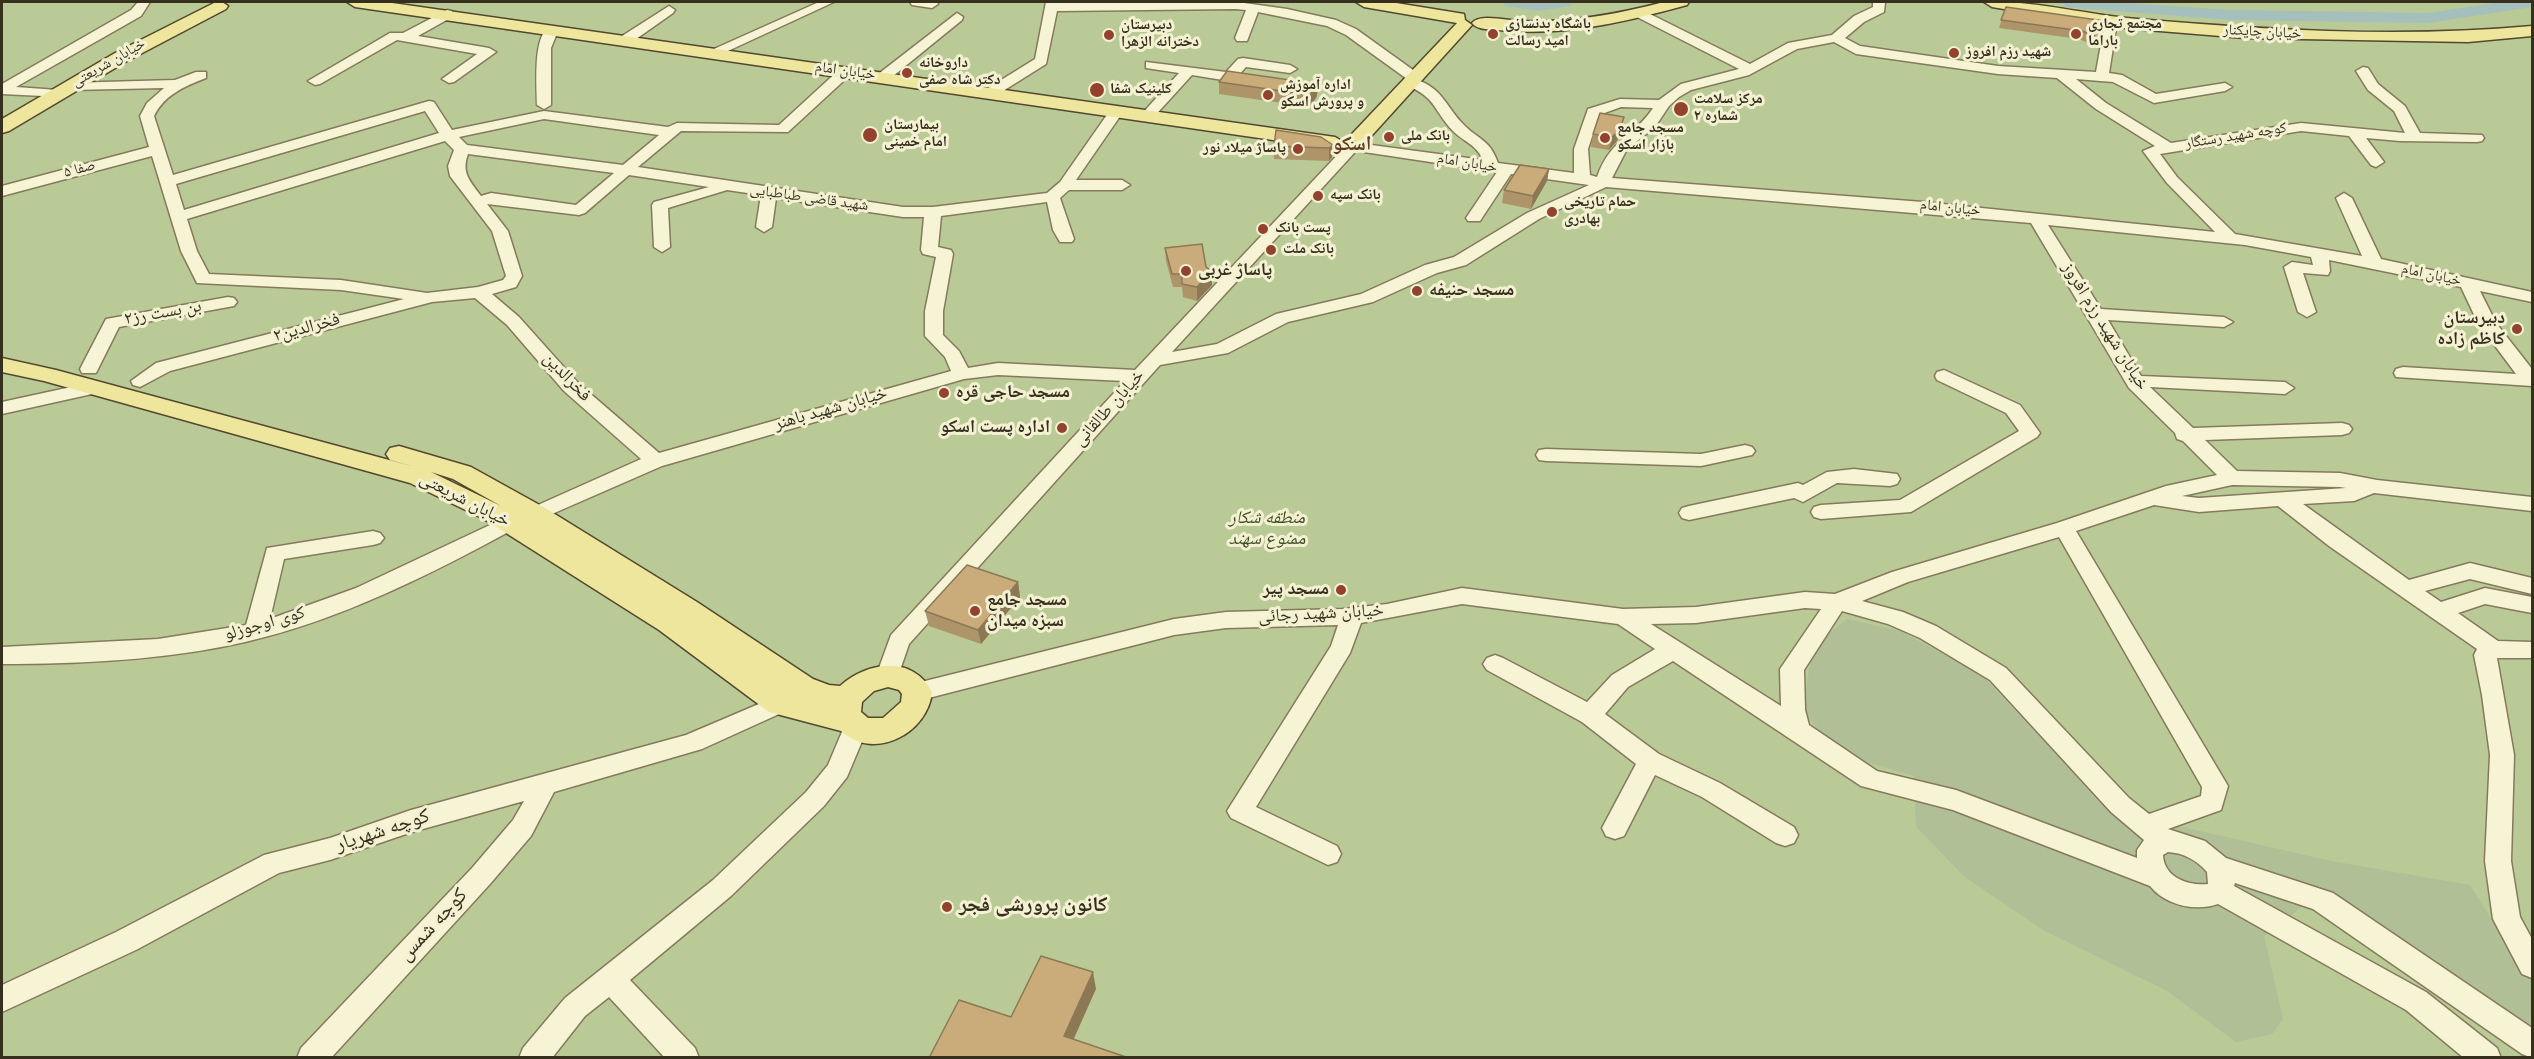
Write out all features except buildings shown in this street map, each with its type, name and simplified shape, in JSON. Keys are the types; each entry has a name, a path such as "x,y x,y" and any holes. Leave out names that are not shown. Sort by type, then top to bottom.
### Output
{"main road":[{"name":"خیابان امام","path":"355,2 1351,146"},
{"path":"1364,2 1554,27 1640,13 1682,2"},
{"name":"خیابان چایکنار","path":"1992,2 2111,22 2245,33 2403,38 2468,37 2532,31"},
{"name":"خیابان چایکنار","path":"2020,2 2108,16 2341,30 2433,30 2532,23"},
{"name":"خیابان شریعتی","path":"2,116 57,91 225,5 194,4 57,91 2,127"},
{"path":"1351,146 1472,17"},
{"name":"خیابان شریعتی","path":"2,350 92,378 268,426 428,461 462,473 536,514 687,609 802,687 827,697 850,715"},
{"name":"خیابان شریعتی","path":"2,365 92,378 140,381 420,477 510,523 669,623 780,704 850,715"},
{"path":"888,675 906,680 917,692 915,709 900,724 877,731 850,715 864,682 888,675"}],"street":[{"path":"2,89 136,13 138,2"},
{"path":"712,53 828,2"},
{"path":"916,2 932,4"},
{"path":"1154,360 1222,349 1282,318 1367,298 1431,269 1460,261 1533,216 1592,190 1603,182 1608,167 1621,146 1650,124 1663,104 1686,87 1750,69 1793,46 1836,38 1859,19 1880,9 1879,2"},
{"path":"990,93 1041,61 1052,4 1235,3 1331,23 1351,32 1413,80 1433,92 1453,116 1458,128 1478,140 1499,168 1474,218"},
{"path":"1242,38 1252,8"},
{"path":"624,40 669,10"},
{"path":"1640,13 1750,69"},
{"path":"405,38 447,14"},
{"path":"882,78 957,17"},
{"path":"2102,76 2111,22"},
{"path":"544,105 544,48 551,31"},
{"path":"315,81 394,36 489,52 449,79"},
{"path":"1836,38 1856,50 1998,70 2116,78 2154,99 2225,87"},
{"path":"1151,65 1229,77 1243,62 1290,69"},
{"path":"2363,71 2373,87 2400,109 2415,137"},
{"path":"180,216 448,135 544,115 674,130 783,129 845,72"},
{"path":"1146,117 1188,72"},
{"path":"2060,73 2101,106 2169,148"},
{"path":"2,75 21,78"},
{"path":"2,89 57,91 177,84 201,75"},
{"path":"177,84 149,110 147,116 180,216 189,251 203,279 259,279 393,291 426,298"},
{"path":"1582,179 1581,148 1593,112 1620,104 1663,104"},
{"path":"168,181 429,105 448,135 462,148"},
{"path":"1066,239 1061,234 1058,206 1052,197 1065,184 1116,112"},
{"name":"کوچه شهید رستگار","path":"2231,239 2172,180 2150,151 2293,128 2355,134 2477,138"},
{"path":"479,201 491,198 579,210 674,130"},
{"path":"2355,134 2376,162"},
{"name":"خیابان امام","path":"1351,146 1603,182 2036,218 2231,239 2319,252 2532,297"},
{"name":"خیابان طالقانی","path":"888,675 899,640 1351,146"},
{"name":"شهید قاضی طباطبایی","path":"462,148 903,212 933,212 1052,197"},
{"name":"فخرالدین۲","path":"140,381 163,367 426,298 479,292 510,283 514,276 500,231 458,176 456,166 462,148"},
{"name":"صفا ۵","path":"2,191 159,149"},
{"path":"1065,184 1122,185"},
{"path":"662,248 660,205 730,187"},
{"path":"764,227 769,193"},
{"path":"2344,198 2374,263"},
{"path":"933,212 928,250 945,254 934,311 934,336 953,355 962,374"},
{"name":"خیابان شهید رزم افروز","path":"2036,218 2096,314 2134,381 2184,435 2232,478"},
{"path":"2307,312 2292,267 2322,271 2319,252"},
{"path":"2469,284 2487,326 2532,380"},
{"name":"فخرالدین","path":"479,292 513,321 571,387 655,461"},
{"name":"بن بست رز۲","path":"92,378 112,323 228,302"},
{"path":"2096,314 2224,322"},
{"name":"خیابان شهید باهنر","path":"536,514 655,461 962,374 998,369 1139,376"},
{"path":"2403,373 2532,380"},
{"path":"1821,512 1904,507 2031,433 2013,409 1944,376"},
{"path":"7,409 92,378"},
{"path":"2134,381 2285,388"},
{"path":"2184,435 2342,429"},
{"path":"1546,456 1701,460 1745,451"},
{"path":"1689,513 1800,492 1832,475 1890,479"},
{"path":"1798,730 1793,710 1792,669 1837,602 1900,576 2064,528 2173,491 2232,478 2340,480 2377,488 2532,504"},
{"path":"2154,499 2199,505 2354,494 2377,488"},
{"path":"2282,499 2336,541 2493,649 2532,650"},
{"name":"کوی اوجوزلو","path":"2,656 90,652 211,640 256,630 345,600 453,554 510,523"},
{"path":"2064,528 2215,786 2212,803 2155,833 2148,858 2157,877"},
{"path":"256,630 275,553 373,538"},
{"path":"2406,589 2470,571 2532,586"},
{"path":"2440,612 2482,594 2497,594 2532,605"},
{"name":"خیابان شهید رجائی","path":"917,692 1174,627 1226,620 1352,616 1388,612 1439,599 1462,596 1623,617 1696,615 1805,600 1837,602"},
{"path":"1837,602 1895,618 1928,632 1981,662 1998,674 2120,805 2155,833 2193,846 2218,879 2416,1001 2487,1058"},
{"path":"1328,854 1240,811 1336,657 1352,616"},
{"path":"1623,617 1672,650 1746,694 1870,779 1956,800 2157,877 2178,892 2190,896 2202,898 2218,879"},
{"path":"2493,649 2485,655 2494,695 2502,755 2498,861 2507,919 2532,965"},
{"path":"1590,715 1620,681 1672,650"},
{"path":"1495,664 1590,715 1650,761 1711,790 1785,835"},
{"name":"کوچه شهریار","path":"2,999 126,941 273,863 330,849 411,821 545,786 693,741 780,704"},
{"path":"533,1058 575,1007 722,888 815,799 838,770 850,715"},
{"path":"1615,828 1650,761"},
{"name":"کوچه شمس","path":"311,1058 482,876 522,828 545,786"},
{"path":"2218,879 2292,889 2323,902 2532,1044"},
{"path":"610,979 685,1058"}],"green space":[{"name":"منطقه شکار ممنوع سهند","path":"2,2 2532,2 2532,1057 2,1058"},
{"path":"1847,619 1900,631 1981,674 2108,810 2331,861 2470,885 2506,942 2532,975 2532,1035 2410,954 2324,890 2264,936 2283,1019 2272,1034 2236,1042 2167,991 2043,930 1965,877 1916,827 1914,776 1866,762 1830,742 1804,713 1811,658 1829,633"}],"waterway":[{"path":"1511,2 1538,6 1564,2"},
{"path":"2066,2 2143,10 2230,15 2428,18 2532,2"}],"place":[{"name":"باشگاه بدنسازی امید رسالت","path":"1493,34"},
{"name":"مجتمع تجاری باراما","path":"2076,34"},
{"name":"دبیرستان دخترانه الزهرا","path":"1109,35"},
{"name":"شهید رزم افروز","path":"1954,53"},
{"name":"داروخانه دکتر شاه صفی","path":"907,73"},
{"name":"کلینیک شفا","path":"1097,90"},
{"name":"اداره آموزش و پرورش اسکو","path":"1268,95"},
{"name":"مرکز سلامت شماره ۲","path":"1681,109"},
{"name":"بیمارستان امام خمینی","path":"870,135"},
{"name":"بانک ملی","path":"1389,137"},
{"name":"مسجد جامع بازار اسکو","path":"1605,138"},
{"name":"پاساژ میلاد نور","path":"1298,149"},
{"name":"بانک سپه","path":"1318,196"},
{"name":"حمام تاریخی بهادری","path":"1552,212"},
{"name":"پست بانک","path":"1263,229"},
{"name":"بانک ملت","path":"1271,250"},
{"name":"پاساژ غربی","path":"1186,271"},
{"name":"مسجد حنیفه","path":"1417,291"},
{"name":"دبیرستان کاظم زاده","path":"2517,329"},
{"name":"مسجد حاجی قره","path":"944,393"},
{"name":"اداره پست اسکو","path":"1062,428"},
{"name":"مسجد پیر","path":"1341,590"},
{"name":"مسجد جامع سبزه میدان","path":"975,611"},
{"name":"کانون پرورشی فجر","path":"947,907"}],"district":[{"name":"اسکو","path":"1352,146"}]}
